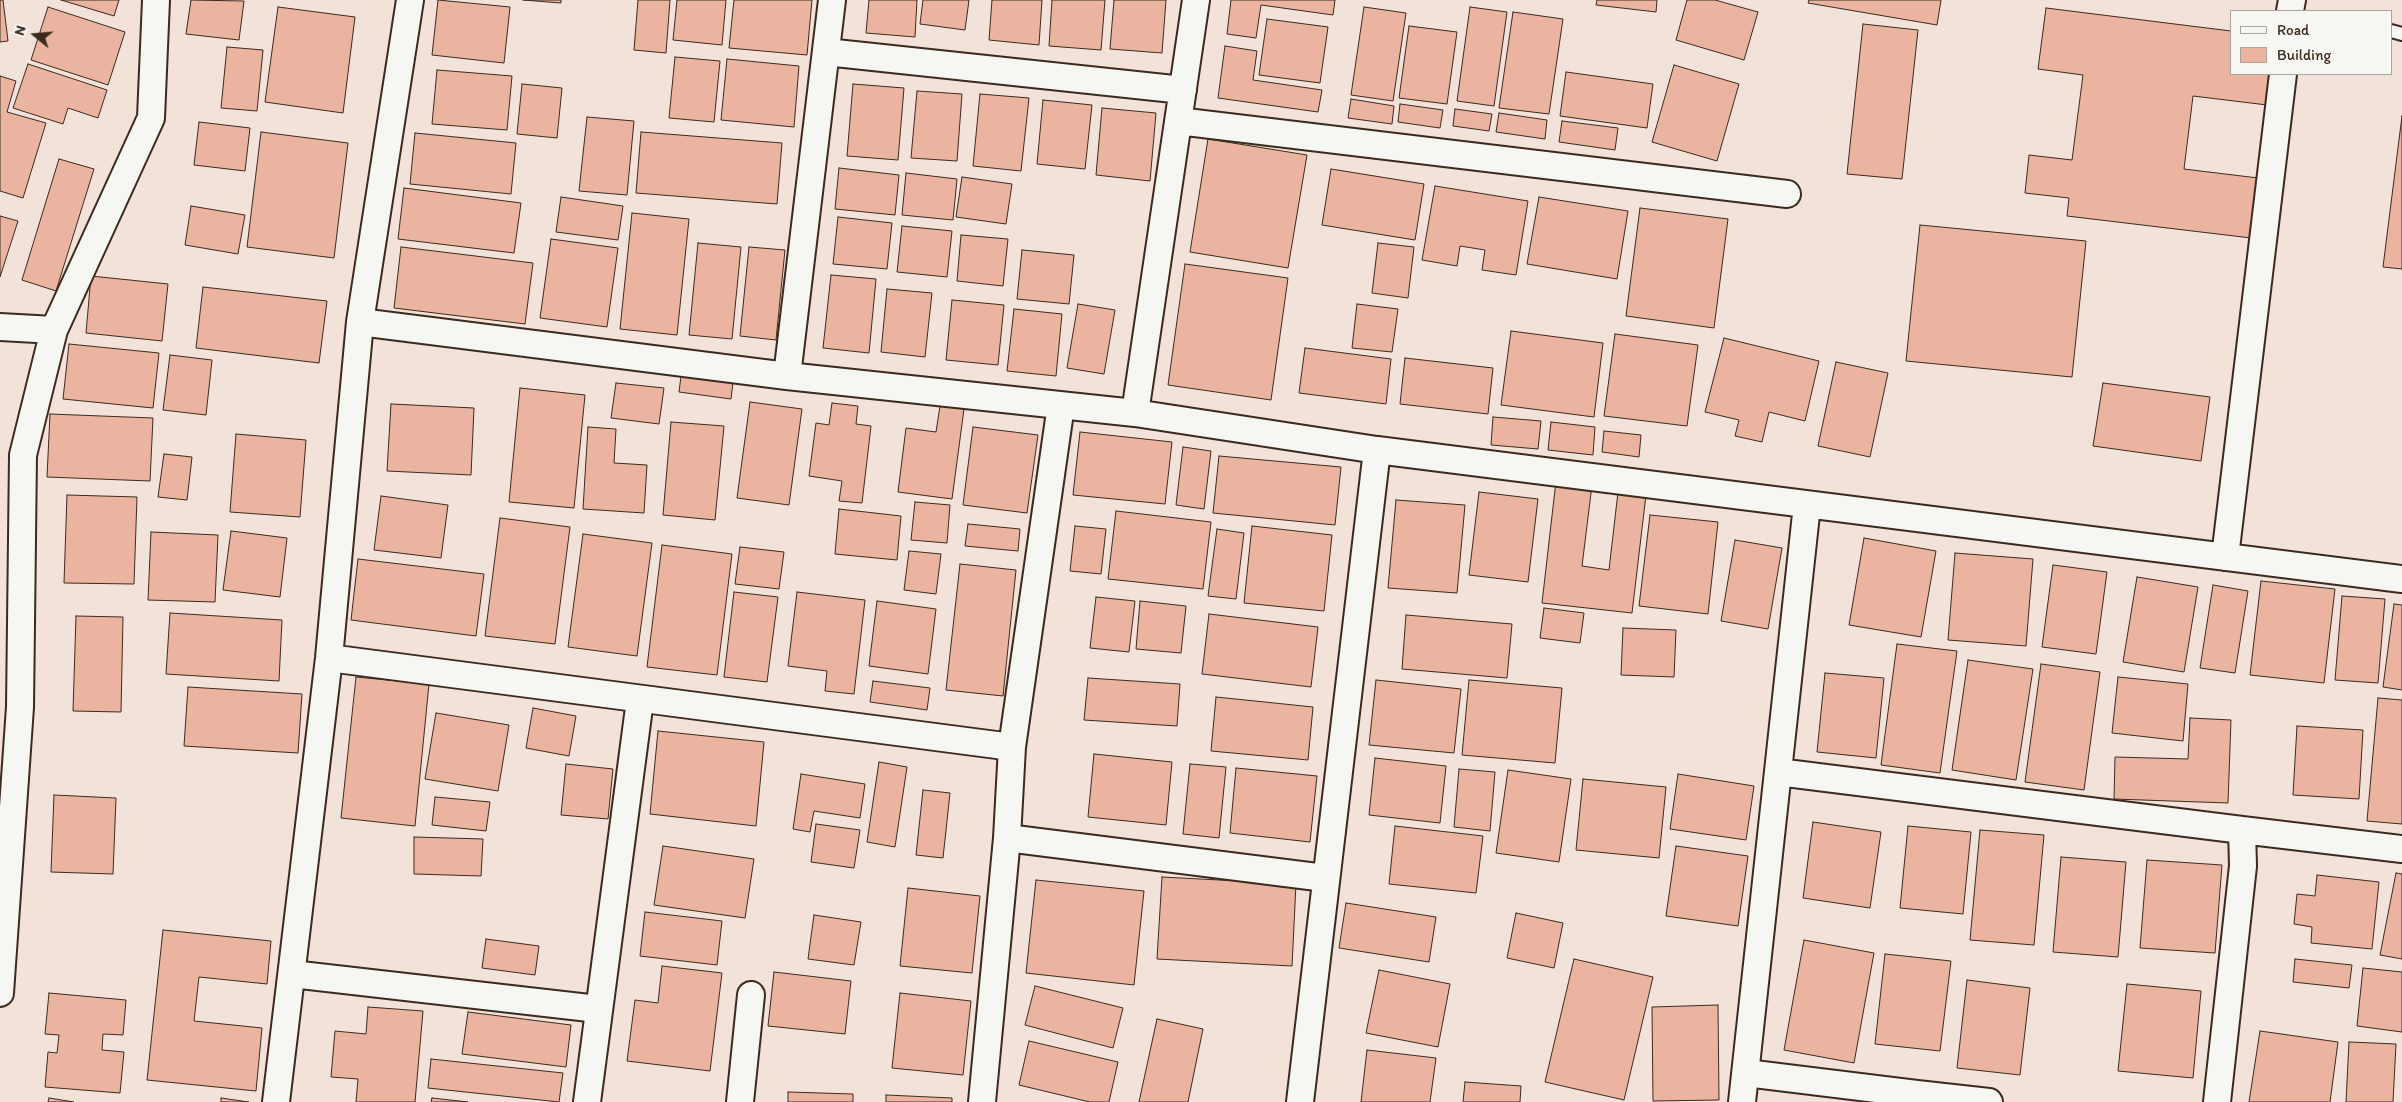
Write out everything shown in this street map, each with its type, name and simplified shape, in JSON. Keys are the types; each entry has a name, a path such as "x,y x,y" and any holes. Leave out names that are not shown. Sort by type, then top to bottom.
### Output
{"street":[{"path":"0,993 20,707 23,455 54,330 151,118 156,0"},
{"path":"276,1102 329,658 360,322 410,0"},
{"path":"787,376 832,0"},
{"path":"1135,413 1196,0"},
{"path":"826,52 1183,90"},
{"path":"2225,557 2283,75"},
{"path":"1178,121 1787,194"},
{"path":"360,322 787,376 1135,413 1377,450 2402,579"},
{"path":"0,327 54,330"},
{"path":"982,1102 1007,838 1012,747 1061,405"},
{"path":"1300,1102 1377,450"},
{"path":"1742,1102 1807,505"},
{"path":"329,658 1012,747"},
{"path":"587,1102 640,700"},
{"path":"1778,772 2402,849"},
{"path":"2217,1102 2243,866 2242,830"},
{"path":"1007,838 1326,878"},
{"path":"292,974 598,1009"},
{"path":"740,1102 751,995"},
{"path":"1746,1073 1933,1096"},
{"path":"1900,1102 1901,1093 1989,1102"}],"building":[{"path":"0,0 3,0 8,41 0,42"},
{"path":"61,0 119,0 114,16"},
{"path":"191,0 244,1 239,40 186,34"},
{"path":"438,0 510,7 504,63 432,55"},
{"path":"523,0 561,0 561,3"},
{"path":"638,0 670,0 666,53 634,50"},
{"path":"677,0 726,0 722,45 673,40"},
{"path":"734,0 812,0 807,55 729,48"},
{"path":"869,0 917,0 915,37 866,33"},
{"path":"923,0 969,0 965,30 920,24"},
{"path":"992,0 1042,0 1039,45 989,40"},
{"path":"1052,0 1105,0 1101,50 1049,46"},
{"path":"1114,0 1166,0 1162,53 1110,49"},
{"path":"1231,0 1335,0 1333,15 1261,5 1256,38 1227,34"},
{"path":"1597,0 1657,0 1656,12 1596,5"},
{"path":"1687,0 1715,0 1758,12 1744,60 1676,40"},
{"path":"1809,0 1941,0 1937,25 1808,3"},
{"path":"48,7 125,32 108,85 31,60"},
{"path":"278,7 355,17 343,113 265,102"},
{"path":"1364,7 1406,13 1393,101 1351,95"},
{"path":"1470,7 1507,12 1494,106 1457,101"},
{"path":"2046,8 2230,31 2230,75 2271,75 2267,105 2193,96 2184,169 2258,178 2251,238 2067,216 2069,198 2025,193 2029,155 2072,160 2083,75 2038,69"},
{"path":"1513,12 1563,19 1549,114 1499,108"},
{"path":"1267,19 1328,27 1320,83 1259,75"},
{"path":"1863,24 1918,30 1902,179 1847,174"},
{"path":"1409,26 1457,32 1447,104 1399,98"},
{"path":"1225,46 1257,51 1253,80 1322,90 1318,112 1218,98"},
{"path":"227,47 263,50 257,111 221,108"},
{"path":"675,57 720,61 714,122 669,118"},
{"path":"727,59 799,66 794,127 721,120"},
{"path":"28,64 107,90 98,118 68,108 63,124 13,108"},
{"path":"1674,65 1739,84 1717,161 1652,142"},
{"path":"437,70 512,76 507,130 432,124"},
{"path":"1566,72 1653,84 1647,128 1560,116"},
{"path":"0,76 16,81 7,112 46,123 23,198 0,191"},
{"path":"522,84 562,88 557,138 517,134"},
{"path":"853,84 904,88 898,160 847,156"},
{"path":"917,91 962,94 957,161 911,158"},
{"path":"980,94 1029,98 1021,171 973,166"},
{"path":"1351,99 1394,106 1392,124 1348,118"},
{"path":"1043,100 1092,105 1085,169 1037,164"},
{"path":"1400,104 1443,110 1440,128 1398,122"},
{"path":"1102,108 1156,113 1150,181 1096,175"},
{"path":"1455,109 1492,114 1489,131 1453,126"},
{"path":"1499,113 1547,120 1545,139 1496,132"},
{"path":"2402,116 2402,269 2383,267"},
{"path":"587,117 634,121 627,195 579,191"},
{"path":"1562,121 1618,128 1615,150 1559,142"},
{"path":"199,122 250,128 245,171 194,165"},
{"path":"261,132 348,143 334,258 247,247"},
{"path":"641,132 782,143 777,204 636,193"},
{"path":"415,133 516,143 511,194 410,184"},
{"path":"1208,139 1307,155 1288,268 1190,252"},
{"path":"59,159 94,169 56,291 22,280"},
{"path":"839,168 899,175 895,215 835,209"},
{"path":"1331,169 1424,184 1415,240 1322,225"},
{"path":"906,173 957,179 953,220 902,215"},
{"path":"962,177 1012,184 1006,224 956,217"},
{"path":"1435,186 1528,201 1516,275 1482,270 1485,250 1460,246 1457,266 1422,260"},
{"path":"404,188 521,203 514,253 398,239"},
{"path":"561,197 623,206 618,240 556,232"},
{"path":"1539,197 1628,211 1617,279 1527,264"},
{"path":"191,206 245,215 238,254 185,245"},
{"path":"1640,208 1728,219 1714,328 1626,316"},
{"path":"632,213 689,219 677,335 620,329"},
{"path":"0,216 18,221 0,277"},
{"path":"838,217 892,223 887,269 833,264"},
{"path":"1920,225 2086,241 2072,377 1906,361"},
{"path":"902,226 952,231 947,277 897,272"},
{"path":"961,235 1008,239 1003,286 957,281"},
{"path":"551,239 618,248 607,327 540,318"},
{"path":"698,243 741,247 732,339 689,335"},
{"path":"1378,243 1414,247 1408,298 1372,293"},
{"path":"401,247 533,263 525,324 394,308"},
{"path":"749,247 785,250 776,340 740,336"},
{"path":"1022,250 1074,255 1069,304 1017,299"},
{"path":"1185,264 1288,278 1271,400 1168,385"},
{"path":"831,275 876,279 869,353 823,348"},
{"path":"91,276 168,284 162,341 86,333"},
{"path":"203,287 327,301 319,363 196,348"},
{"path":"887,289 932,293 925,357 881,352"},
{"path":"952,300 1004,305 998,365 946,360"},
{"path":"1078,304 1115,310 1104,374 1067,368"},
{"path":"1357,304 1398,309 1392,352 1352,348"},
{"path":"1014,309 1062,314 1056,376 1007,371"},
{"path":"1511,331 1603,343 1594,417 1501,405"},
{"path":"1615,334 1698,345 1687,426 1604,416"},
{"path":"1724,338 1819,361 1805,421 1769,412 1762,442 1735,436 1739,420 1705,412"},
{"path":"69,344 159,353 153,408 63,399"},
{"path":"1305,348 1391,359 1386,404 1299,393"},
{"path":"170,355 212,360 206,415 163,410"},
{"path":"1405,358 1493,368 1488,414 1400,404"},
{"path":"1836,362 1888,373 1870,457 1818,446"},
{"path":"681,376 733,382 731,399 679,392"},
{"path":"616,383 664,388 659,424 611,418"},
{"path":"2103,383 2210,397 2201,461 2093,446"},
{"path":"520,388 585,395 574,508 509,502"},
{"path":"750,402 802,409 789,505 737,498"},
{"path":"832,403 858,406 856,424 871,426 862,503 839,501 842,481 809,476 816,423 829,425"},
{"path":"391,404 474,408 471,475 387,471"},
{"path":"940,406 964,409 952,499 898,492 906,428 936,432"},
{"path":"50,414 153,418 150,481 47,477"},
{"path":"1493,417 1541,421 1538,449 1491,445"},
{"path":"671,422 724,426 715,520 663,515"},
{"path":"1551,422 1595,427 1593,455 1548,450"},
{"path":"588,427 616,429 614,463 647,465 644,513 583,509"},
{"path":"973,427 1038,435 1027,513 963,505"},
{"path":"1604,431 1641,435 1639,457 1602,452"},
{"path":"1080,432 1172,442 1165,504 1073,495"},
{"path":"236,434 306,440 300,517 230,512"},
{"path":"1183,447 1211,451 1204,509 1176,505"},
{"path":"164,454 192,457 187,500 158,497"},
{"path":"1219,456 1341,467 1335,525 1213,513"},
{"path":"1556,481 1592,485 1582,566 1609,570 1618,492 1646,495 1632,613 1542,603"},
{"path":"1479,492 1538,499 1528,582 1469,575"},
{"path":"67,495 137,497 134,584 64,583"},
{"path":"381,496 448,505 441,558 374,550"},
{"path":"1396,500 1465,505 1457,593 1388,588"},
{"path":"915,502 950,505 947,543 911,540"},
{"path":"839,509 901,516 897,560 835,554"},
{"path":"1116,511 1211,522 1203,589 1108,579"},
{"path":"1650,515 1718,522 1708,614 1639,606"},
{"path":"500,518 570,527 555,644 485,636"},
{"path":"968,524 1020,529 1018,551 965,546"},
{"path":"1075,526 1106,529 1101,574 1070,571"},
{"path":"1252,526 1332,535 1324,611 1244,603"},
{"path":"1217,529 1244,533 1236,599 1208,596"},
{"path":"231,531 287,538 280,597 223,590"},
{"path":"151,532 218,535 215,602 148,600"},
{"path":"583,534 652,543 637,656 568,647"},
{"path":"1864,538 1936,551 1921,637 1849,625"},
{"path":"1735,540 1782,548 1768,629 1721,621"},
{"path":"662,545 732,554 717,675 647,667"},
{"path":"740,547 784,552 779,589 735,584"},
{"path":"909,551 941,554 936,594 904,590"},
{"path":"1955,553 2033,559 2026,646 1948,640"},
{"path":"358,559 484,574 476,636 351,620"},
{"path":"960,564 1016,570 1003,696 946,690"},
{"path":"2053,565 2107,572 2096,654 2042,647"},
{"path":"2137,577 2198,587 2184,672 2123,662"},
{"path":"2261,581 2335,589 2324,683 2250,675"},
{"path":"2213,585 2248,591 2235,673 2200,668"},
{"path":"734,592 778,597 767,682 724,677"},
{"path":"797,592 865,600 854,694 825,691 827,671 788,666"},
{"path":"2342,596 2385,599 2378,683 2335,680"},
{"path":"1096,597 1135,601 1129,652 1090,648"},
{"path":"877,601 936,609 928,674 869,666"},
{"path":"1140,601 1186,606 1181,653 1136,649"},
{"path":"2394,604 2402,605 2402,690 2383,687"},
{"path":"1544,608 1584,613 1580,643 1540,638"},
{"path":"170,613 282,620 279,681 166,674"},
{"path":"1209,614 1318,627 1311,687 1202,674"},
{"path":"1406,615 1512,624 1507,678 1402,669"},
{"path":"76,616 123,617 121,712 73,711"},
{"path":"1623,628 1676,630 1674,677 1621,675"},
{"path":"1897,644 1957,651 1940,773 1881,765"},
{"path":"1968,660 2033,669 2016,780 1952,770"},
{"path":"2041,664 2100,672 2084,790 2025,782"},
{"path":"1825,673 1884,678 1876,758 1817,752"},
{"path":"356,677 429,684 415,826 341,818"},
{"path":"2118,677 2188,684 2183,741 2112,733"},
{"path":"1088,678 1180,684 1177,726 1084,720"},
{"path":"1376,680 1461,689 1454,753 1369,745"},
{"path":"1469,680 1562,688 1555,763 1462,755"},
{"path":"873,681 930,688 927,710 870,702"},
{"path":"188,687 302,694 298,753 184,746"},
{"path":"1216,697 1313,707 1308,760 1211,751"},
{"path":"2378,698 2402,700 2402,824 2367,821"},
{"path":"533,708 576,716 569,756 526,748"},
{"path":"436,713 509,725 498,791 425,779"},
{"path":"2190,718 2231,720 2228,803 2114,799 2115,757 2188,759"},
{"path":"2297,726 2363,730 2359,799 2293,795"},
{"path":"658,731 764,742 756,826 650,814"},
{"path":"1094,754 1172,762 1166,825 1088,817"},
{"path":"1375,758 1446,766 1440,823 1369,815"},
{"path":"879,762 907,767 895,847 867,842"},
{"path":"566,764 613,769 608,819 561,815"},
{"path":"1190,764 1226,767 1219,838 1183,834"},
{"path":"1236,768 1317,776 1310,842 1230,833"},
{"path":"1459,769 1495,772 1490,831 1454,827"},
{"path":"1508,770 1571,779 1559,862 1496,853"},
{"path":"801,774 865,784 860,818 814,811 810,832 793,829"},
{"path":"1678,774 1754,786 1746,840 1670,829"},
{"path":"1583,779 1666,787 1659,858 1576,850"},
{"path":"923,790 950,793 943,858 916,855"},
{"path":"54,795 116,798 113,874 51,872"},
{"path":"435,797 490,802 486,831 432,825"},
{"path":"1813,822 1881,832 1870,908 1803,898"},
{"path":"816,824 860,830 854,868 811,862"},
{"path":"1395,826 1483,836 1476,893 1389,884"},
{"path":"1908,826 1971,832 1963,914 1900,908"},
{"path":"1980,830 2044,835 2034,945 1970,940"},
{"path":"414,837 483,839 481,876 414,874"},
{"path":"663,846 754,859 745,918 654,905"},
{"path":"1676,846 1748,856 1738,926 1666,916"},
{"path":"2061,857 2126,862 2118,957 2053,952"},
{"path":"2147,860 2222,865 2215,953 2140,948"},
{"path":"2396,873 2402,874 2402,959 2380,955"},
{"path":"2317,875 2379,882 2372,949 2311,943 2312,927 2294,924 2297,894 2315,896"},
{"path":"1162,877 1296,884 1292,966 1157,959"},
{"path":"1036,880 1144,891 1134,985 1026,973"},
{"path":"908,888 980,896 972,973 900,966"},
{"path":"1346,903 1436,917 1429,962 1339,948"},
{"path":"645,912 722,921 717,965 640,956"},
{"path":"1516,913 1563,923 1554,968 1507,958"},
{"path":"814,915 861,922 854,965 808,959"},
{"path":"163,930 271,941 267,984 199,977 194,1021 262,1028 256,1091 147,1080"},
{"path":"486,939 539,946 535,975 482,968"},
{"path":"1804,940 1874,953 1854,1063 1784,1050"},
{"path":"1885,954 1951,961 1940,1051 1875,1044"},
{"path":"1574,959 1653,977 1624,1100 1545,1082"},
{"path":"2295,959 2352,965 2349,988 2293,982"},
{"path":"662,966 722,973 710,1071 627,1061 635,1000 658,1003"},
{"path":"2363,968 2402,972 2402,1032 2357,1026"},
{"path":"1379,970 1450,984 1438,1047 1366,1033"},
{"path":"774,972 851,981 845,1034 768,1026"},
{"path":"1967,980 2030,988 2020,1075 1957,1068"},
{"path":"2127,984 2201,991 2193,1078 2118,1071"},
{"path":"1035,986 1123,1008 1113,1048 1025,1025"},
{"path":"49,993 126,1000 123,1035 103,1034 102,1050 124,1052 120,1093 45,1087 48,1052 57,1053 59,1035 45,1034"},
{"path":"900,993 971,1001 963,1075 892,1068"},
{"path":"1718,1005 1719,1100 1653,1101 1652,1007"},
{"path":"368,1007 423,1011 415,1102 356,1102 358,1079 331,1077 335,1031 366,1034"},
{"path":"468,1012 571,1025 566,1067 462,1054"},
{"path":"1157,1019 1203,1029 1188,1102 1139,1102"},
{"path":"2260,1031 2338,1042 2330,1102 2249,1102"},
{"path":"1029,1041 1118,1062 1109,1102 1090,1102 1019,1085"},
{"path":"2349,1042 2396,1044 2393,1102 2346,1102"},
{"path":"1367,1050 1436,1058 1430,1102 1361,1102"},
{"path":"431,1059 563,1073 559,1102 428,1088"},
{"path":"1465,1082 1521,1086 1520,1102 1463,1102"},
{"path":"788,1092 853,1094 853,1102 788,1102"},
{"path":"886,1095 952,1098 952,1102 886,1102"},
{"path":"49,1098 74,1102 48,1102"},
{"path":"221,1098 249,1102 221,1102"},
{"path":"432,1098 468,1102 431,1102"}]}
